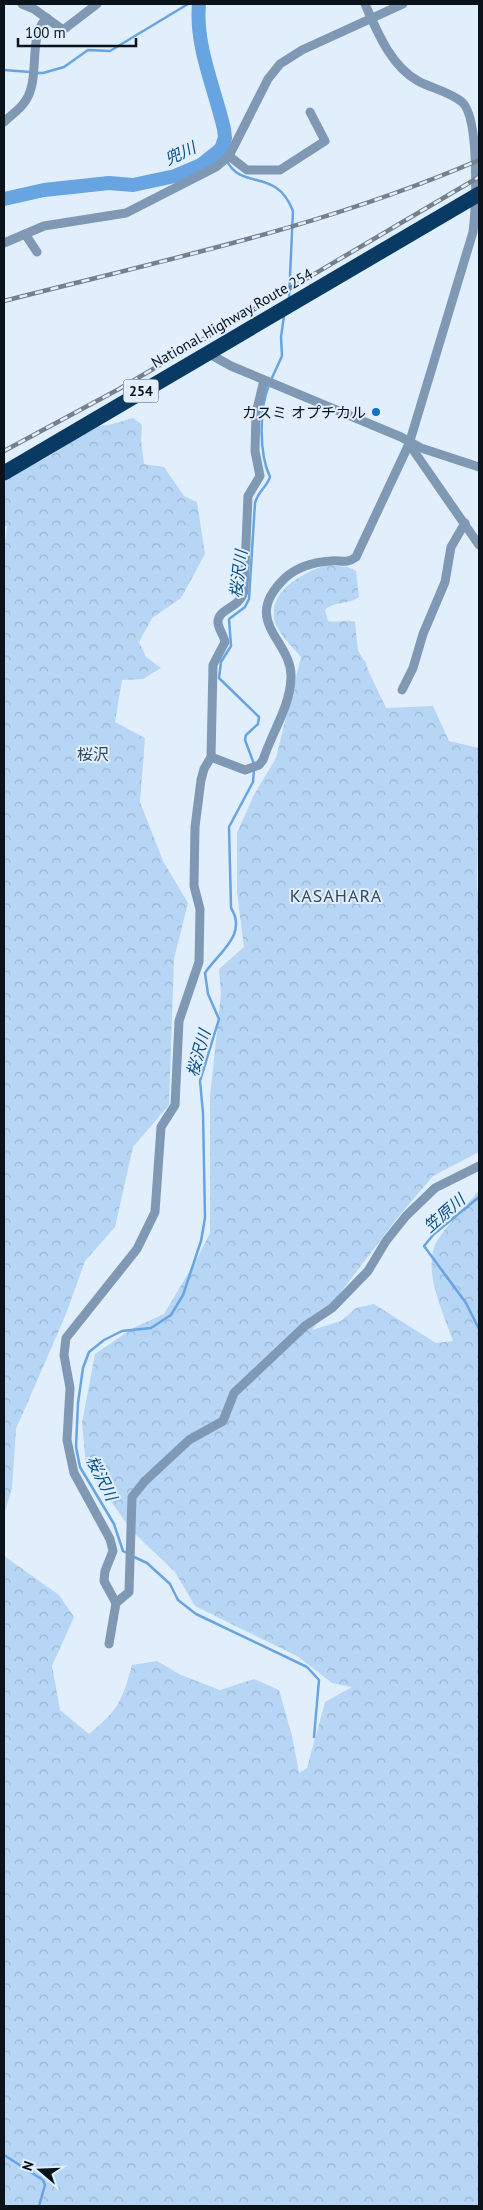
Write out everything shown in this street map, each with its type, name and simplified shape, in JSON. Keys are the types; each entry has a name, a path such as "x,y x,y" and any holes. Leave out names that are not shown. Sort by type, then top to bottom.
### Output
{"highway":[{"name":"National Highway Route 254","path":"4,474 206,352 478,195"}],"street":[{"path":"22,4 34,9 64,30 97,4"},
{"path":"211,757 250,770 259,765 286,704 291,679 289,660 268,626 267,616 270,600 278,587 293,572 309,565 333,561 348,562 356,557 409,442 463,268 472,232 478,195 471,116 463,102 404,72 396,63 364,4"},
{"path":"4,243 44,226 126,213 185,184 226,158 268,79 280,64 302,50 403,4"},
{"path":"4,122 22,106 31,92 34,78 37,35 42,22 47,18"},
{"path":"226,158 247,170 280,170 325,141 310,112"},
{"path":"24,234 37,252"},
{"path":"206,352 213,358 421,448 479,467"},
{"path":"109,1644 116,1603 104,1581 105,1571 113,1551 110,1539 74,1474 71,1462 67,1440 70,1388 64,1355 66,1338 137,1249 155,1212 161,1127 175,1105 179,1022 199,962 200,909 194,886 195,827 201,780 206,764 211,757 213,704 211,673 215,660 225,642 218,623 220,617 223,612 239,603 244,591 248,496 260,476 255,451 256,412 268,381"},
{"path":"409,442 479,546"},
{"path":"402,690 413,668 423,634 445,582 451,547 465,523"},
{"path":"116,1603 129,1592 132,1497 145,1481 189,1440 223,1421 234,1394 305,1326 332,1308 362,1278 396,1228 435,1188 479,1166"}],"green space":[{"path":"133,418 142,425 141,440 144,464 164,467 184,496 197,502 205,554 181,598 152,618 139,642 146,657 161,668 143,679 122,680 115,722 145,738 140,802 163,861 188,903 174,959 169,1105 133,1147 115,1227 85,1261 66,1314 16,1429 12,1488 4,1515 4,553 7,526 4,527 4,479 44,459 96,426 109,425"},
{"path":"326,565 347,567 356,571 359,597 333,605 325,610 328,621 355,622 358,651 366,663 386,708 433,706 449,741 479,748 477,887 479,897 479,1152 433,1176 398,1217 312,1330 341,1321 356,1308 374,1304 436,1343 453,1341 433,1278 431,1265 433,1252 441,1234 479,1190 479,2206 4,2206 4,1556 59,1595 74,1617 52,1666 60,1710 89,1734 107,1718 118,1704 132,1665 157,1661 181,1675 220,1690 254,1679 279,1690 292,1736 299,1773 307,1768 325,1702 352,1687 332,1683 297,1656 195,1606 175,1572 131,1530 86,1465 82,1423 95,1354 133,1328 164,1314 210,1233 210,1097 221,994 219,969 244,947 237,892 237,833 254,795 276,758 301,657 285,639 275,623 274,608 277,599 290,584"}],"waterway":[{"path":"36,73 64,67 88,50 110,51 188,4"},
{"name":"兜川","path":"4,199 44,190 109,183 133,185 175,176 201,165 221,149 225,138 224,129 203,51 200,36 199,4"},
{"path":"4,70 30,72"},
{"name":"桜沢川","path":"221,149 224,156"},
{"name":"桜沢川","path":"227,161 233,170 241,175 278,189 286,197 293,211 289,298"},
{"name":"桜沢川","path":"271,380 282,356 281,337 284,316"},
{"name":"桜沢川","path":"254,764 245,740 246,735 258,724 259,717 219,678 221,662 231,646 229,619 245,607 249,599 255,503 270,477 266,467 262,444 263,406 269,385"},
{"name":"桜沢川","path":"127,1553 123,1551 114,1524 80,1467 76,1447 78,1403 83,1368 89,1352 104,1340 122,1331 151,1328 171,1315 183,1295 201,1241 205,1218 203,1113 200,1081 219,1019 208,994 205,973 229,943 236,927 231,908 229,827 253,782 254,769"},
{"name":"笠原川","path":"479,1197 434,1234 424,1246 466,1303 479,1329"},
{"name":"桜沢川","path":"132,1556 147,1563 170,1584 178,1600 196,1614 307,1667 319,1680 314,1737"},
{"path":"4,2155 43,2180 45,2185 39,2206"}],"railway":[{"path":"4,301 185,256 304,223 422,183 479,160"},
{"path":"4,451 119,389 479,177"}],"place":[{"name":"カスミ オプチカル","path":"376,412"}],"district":[{"name":"桜沢","path":"93,754"},
{"name":"KASAHARA","path":"336,895"}]}
